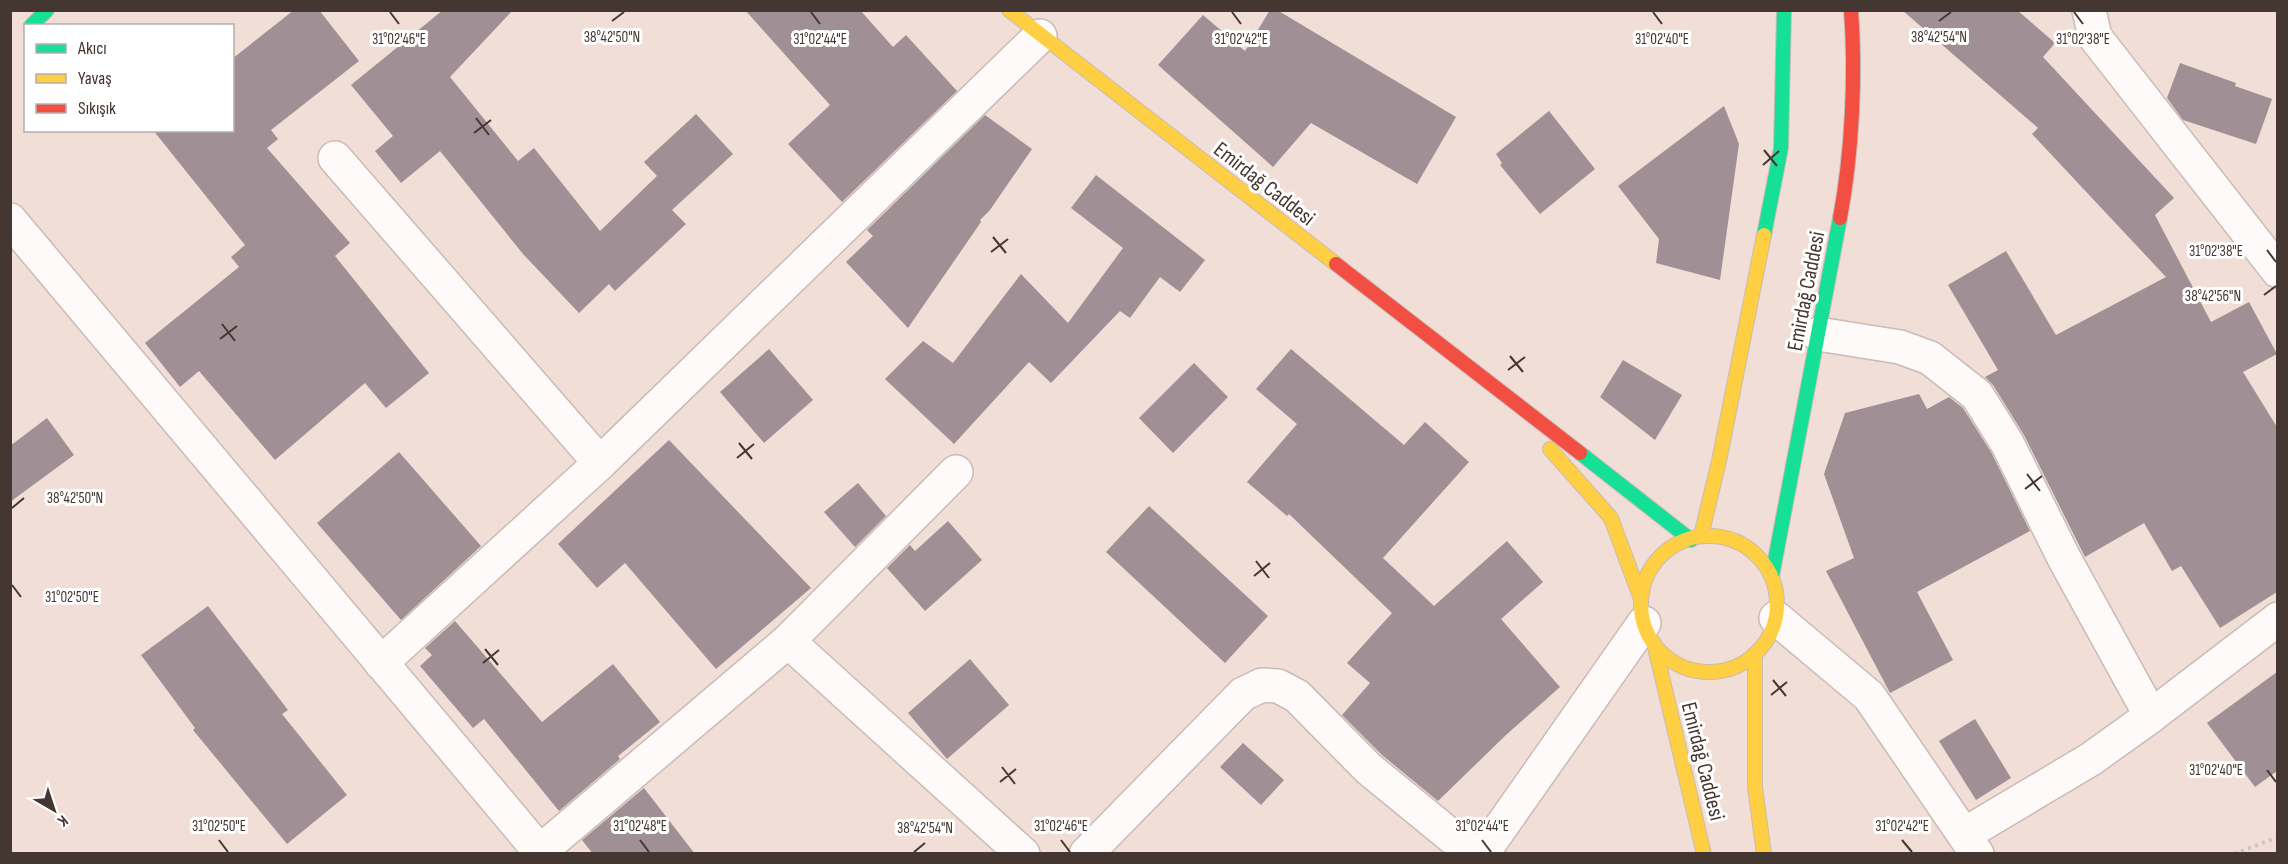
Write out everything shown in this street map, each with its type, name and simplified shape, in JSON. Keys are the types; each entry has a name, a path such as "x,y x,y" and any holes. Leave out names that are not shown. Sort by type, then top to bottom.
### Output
{"main road":[{"path":"33,24 47,10"},
{"name":"Emirdağ Caddesi","path":"1009,10 1497,389"},
{"path":"1696,538 1719,461 1780,148 1784,10"},
{"name":"Emirdağ Caddesi","path":"1646,622 1670,660 1691,670 1715,672 1737,666 1755,654 1768,638 1776,618 1777,597 1772,576 1848,176 1851,10"},
{"path":"1497,389 1696,538"},
{"path":"1497,389 1611,518 1646,622"},
{"path":"1646,622 1647,576 1660,557 1678,543 1696,538 1723,537 1742,544 1759,558 1772,576"},
{"name":"Emirdağ Caddesi","path":"1646,622 1704,854"},
{"name":"Emirdağ Caddesi","path":"1755,654 1755,787 1764,854"}],"street":[{"path":"2089,10 2095,37 2277,271"},
{"path":"381,663 600,463 1040,36"},
{"path":"335,158 600,463"},
{"path":"10,220 540,853 788,641 956,472"},
{"path":"1818,333 1900,347 1930,358 1977,395 2007,443 2064,558 2151,716"},
{"path":"1776,618 1869,696 1971,844 2151,716 2277,619"},
{"path":"1482,854 1646,622"},
{"path":"788,641 1023,854"},
{"path":"1086,854 1243,694 1262,685 1278,686 1297,696 1369,769 1473,854"}],"path":[{"path":"2234,854 2277,837"}],"building":[{"path":"294,10 319,10 359,61 271,130 278,139 267,148 350,243 335,256 429,373 386,408 365,383 275,460 199,371 180,387 145,343 239,267 231,257 245,245 155,132 234,132 234,57"},
{"path":"443,10 513,10 450,77 518,161 534,148 600,231 657,176 644,162 696,114 733,154 672,210 686,224 615,291 609,284 579,313 523,254 440,151 401,183 375,151 393,136 351,85"},
{"path":"745,10 860,10 893,47 906,35 957,91 842,202 788,144 830,105"},
{"path":"1270,10 1277,10 1456,117 1417,184 1311,123 1273,167 1158,65 1203,15 1245,51"},
{"path":"1902,10 2017,10 2055,43 2043,57 2174,198 2155,215 2211,322 2249,302 2277,354 2243,372 2277,427 2277,592 2220,628 2181,566 2172,571 2144,523 2085,557 2024,435 1993,385 1985,377 1998,370 1948,285 2006,251 2056,335 2166,277 2032,134 2038,128"},
{"path":"2180,63 2272,99 2256,144 2183,120 2167,98"},
{"path":"1724,106 1739,144 1720,280 1656,263 1659,239 1618,186"},
{"path":"1549,111 1595,169 1540,214 1500,165 1502,163 1496,154"},
{"path":"985,115 1032,149 990,210 980,220 981,222 908,328 846,262 873,236 867,230"},
{"path":"1096,175 1205,260 1180,292 1160,277 1130,318 1120,311 1051,383 1029,362 954,444 885,379 923,341 953,363 1021,274 1068,323 1123,248 1071,208"},
{"path":"769,349 813,400 764,443 720,392"},
{"path":"1291,349 1404,445 1425,422 1469,462 1383,558 1434,606 1507,541 1543,582 1501,619 1560,687 1438,801 1382,755 1342,715 1370,683 1347,663 1392,613 1289,514 1287,516 1247,482 1297,424 1256,389"},
{"path":"1623,360 1682,395 1655,440 1600,397"},
{"path":"1194,363 1228,397 1173,453 1139,418"},
{"path":"1919,394 1927,409 1949,397 1963,408 1991,452 2030,531 1917,592 1953,660 1890,693 1826,571 1854,558 1824,474 1845,413"},
{"path":"47,418 74,455 10,502 10,446"},
{"path":"669,440 811,588 716,669 625,563 597,588 558,544"},
{"path":"399,452 481,546 401,620 317,523"},
{"path":"858,483 886,516 855,547 824,512"},
{"path":"1149,506 1268,616 1225,663 1106,552"},
{"path":"948,521 982,560 925,611 887,568 910,545 915,551"},
{"path":"208,606 288,710 282,714 347,795 287,844 193,730 195,728 141,655"},
{"path":"455,621 542,722 613,664 660,722 618,756 620,759 559,811 484,719 473,728 420,666 432,655 425,648"},
{"path":"970,659 1009,705 947,759 908,713"},
{"path":"2277,672 2277,771 2255,787 2207,723"},
{"path":"1975,719 2011,778 1976,800 1939,741"},
{"path":"1243,743 1284,780 1261,805 1220,767"},
{"path":"644,788 695,854 593,854 582,840"}],"traffic: fast":[{"path":"33,24 47,10"},
{"path":"1764,235 1781,148 1784,10"},
{"path":"1772,576 1840,218"},
{"path":"1580,453 1691,540"}],"traffic: slow":[{"path":"1009,10 1336,264"},
{"path":"1701,536 1719,461 1764,235"},
{"path":"1550,449 1611,518 1641,599"},
{"path":"1709,536 1735,542 1757,556 1771,578 1777,604 1771,630 1757,652 1735,666 1709,672 1683,666 1661,652 1647,630 1641,604 1647,578 1661,556 1683,542 1709,536"},
{"path":"1654,643 1704,854"},
{"path":"1755,654 1755,787 1764,854"}],"traffic: jam":[{"path":"1840,218 1852,114 1851,10"},
{"path":"1336,264 1580,453"}]}
